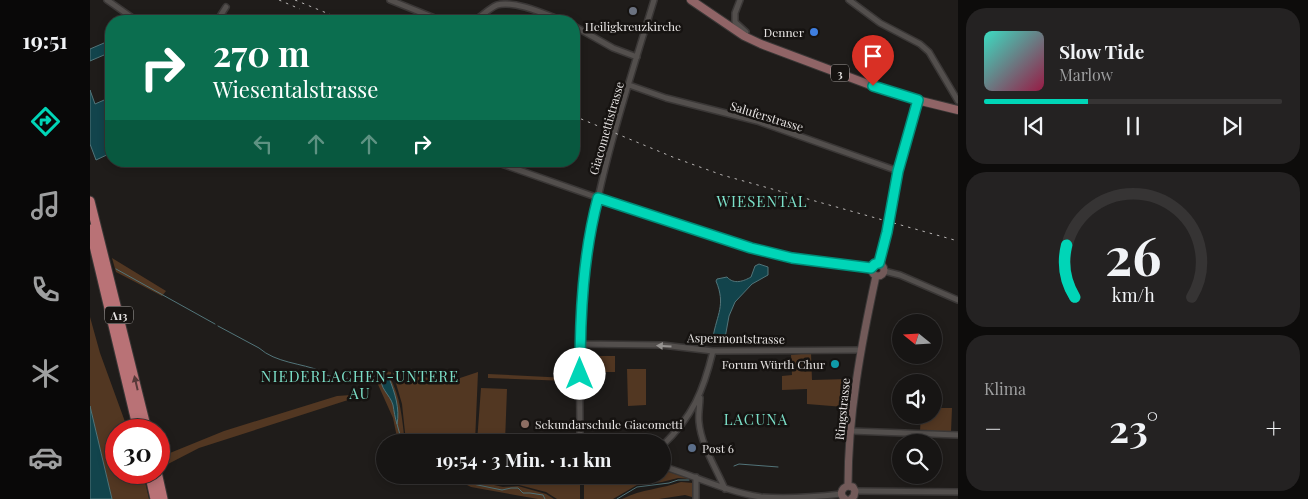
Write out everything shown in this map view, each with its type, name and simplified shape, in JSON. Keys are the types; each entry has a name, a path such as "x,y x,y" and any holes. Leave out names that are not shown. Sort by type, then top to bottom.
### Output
{"highway":[{"name":"A13","path":"90,201 144,419"},
{"name":"A13","path":"90,229 135,419"},
{"path":"152,484 155,499"},
{"path":"160,484 163,499"}],"main road":[{"name":"3","path":"690,0 744,36 768,47 866,84 958,110"},
{"path":"879,263 887,232 898,171 918,100"},
{"path":"879,263 883,266 884,271 881,275 876,276 872,273 871,268 879,263"},
{"name":"Ringstrasse","path":"848,486 851,431 861,350 876,276"},
{"path":"843,497 842,489 848,486 852,487 855,491 851,499"}],"street":[{"path":"107,0 128,15"},
{"path":"390,0 427,15"},
{"name":"Giacomettistrasse","path":"580,434 580,344 584,276 598,198 654,0"},
{"path":"740,0 735,22 746,32 744,36"},
{"path":"849,0 880,23 920,44 929,52 957,97"},
{"path":"482,15 496,5 510,2 522,4 549,15"},
{"path":"221,15 226,7"},
{"path":"580,29 613,48 637,57"},
{"name":"Saluferstrasse","path":"629,85 666,98 757,121 898,171"},
{"path":"510,167 598,198 759,250 792,258 871,268"},
{"path":"884,271 900,275 958,300"},
{"name":"Aspermontstrasse","path":"580,344 662,345 713,350 861,350"},
{"path":"671,436 688,418 700,395 713,350"},
{"path":"700,395 699,422 708,453 725,489"},
{"path":"688,418 699,422"},
{"path":"851,431 958,435"},
{"path":"671,469 725,489 769,498 843,497"},
{"path":"696,477 696,499"},
{"path":"855,491 958,492"}],"shaded area":[{"path":"112,258 166,291 162,296 116,272"},
{"path":"90,317 100,353 124,419 105,419 105,469 90,406"},
{"path":"811,353 812,380 848,379 844,407 807,404 807,389 782,390 782,376 792,375 791,355"},
{"path":"590,356 615,356 615,372 590,372"},
{"path":"627,369 646,369 646,405 628,406"},
{"path":"376,370 391,372 389,376 399,400 404,434 396,434 393,418 376,380"},
{"path":"478,372 475,434 405,434 402,404 393,373 451,381"},
{"path":"488,374 568,378 568,381 488,378"},
{"path":"481,388 507,389 505,434 478,434"},
{"path":"351,395 348,400 199,448 170,463 170,453 224,431 337,396"},
{"path":"942,408 952,408 951,432 920,431 920,424 942,424"},
{"path":"671,473 691,479 671,480"},
{"path":"681,482 693,483 694,495 692,497 685,495 659,499 622,499 637,493"},
{"path":"108,484 146,484 149,499 112,499"},
{"path":"465,484 490,484 503,487 518,486 546,494 554,499 538,499 471,487"},
{"path":"497,484 580,484 580,499 557,499 546,492 519,485"},
{"path":"584,484 645,484 637,485 613,499 584,499"}],"water":[{"path":"105,43 105,55 90,61 90,49"},
{"path":"90,90 95,104 105,100 105,156 96,160 90,144"},
{"path":"759,264 768,267 768,275 752,284 735,302 729,316 725,338 722,341 716,341 713,337 720,309 717,279 727,277 736,282 745,280 751,277 755,266"},
{"path":"382,375 389,378 393,389 397,407 397,424 392,401 382,384"},
{"path":"90,406 105,469 105,484 108,484 112,499 90,499"}],"waterway":[{"path":"116,269 215,324"},
{"path":"218,326 273,357 321,371"},
{"path":"326,375 345,380 352,375 377,376 382,379"},
{"path":"397,424 400,434"},
{"path":"734,466 739,464 778,467"},
{"path":"617,499 637,487 689,480"},
{"path":"473,484 502,490 518,488 523,493 543,495 545,499"}],"railway":[{"path":"279,0 300,9"},
{"path":"295,0 331,15"},
{"path":"580,118 675,158 722,175 958,241"}],"place":[{"name":"Heiligkreuzkirche","path":"633,11"},
{"name":"Denner","path":"814,32"},
{"name":"Forum Würth Chur","path":"835,364"},
{"name":"Sekundarschule Giacometti","path":"525,424"},
{"name":"Post 6","path":"692,448"}],"district":[{"name":"WIESENTAL","path":"762,201"},
{"name":"NIEDERLACHEN-UNTERE AU","path":"360,384"},
{"name":"LACUNA","path":"756,419"}],"route":[{"path":"580,374 584,276 598,198 751,248 792,258 871,268 879,263 903,150 918,100 873,86"}]}
